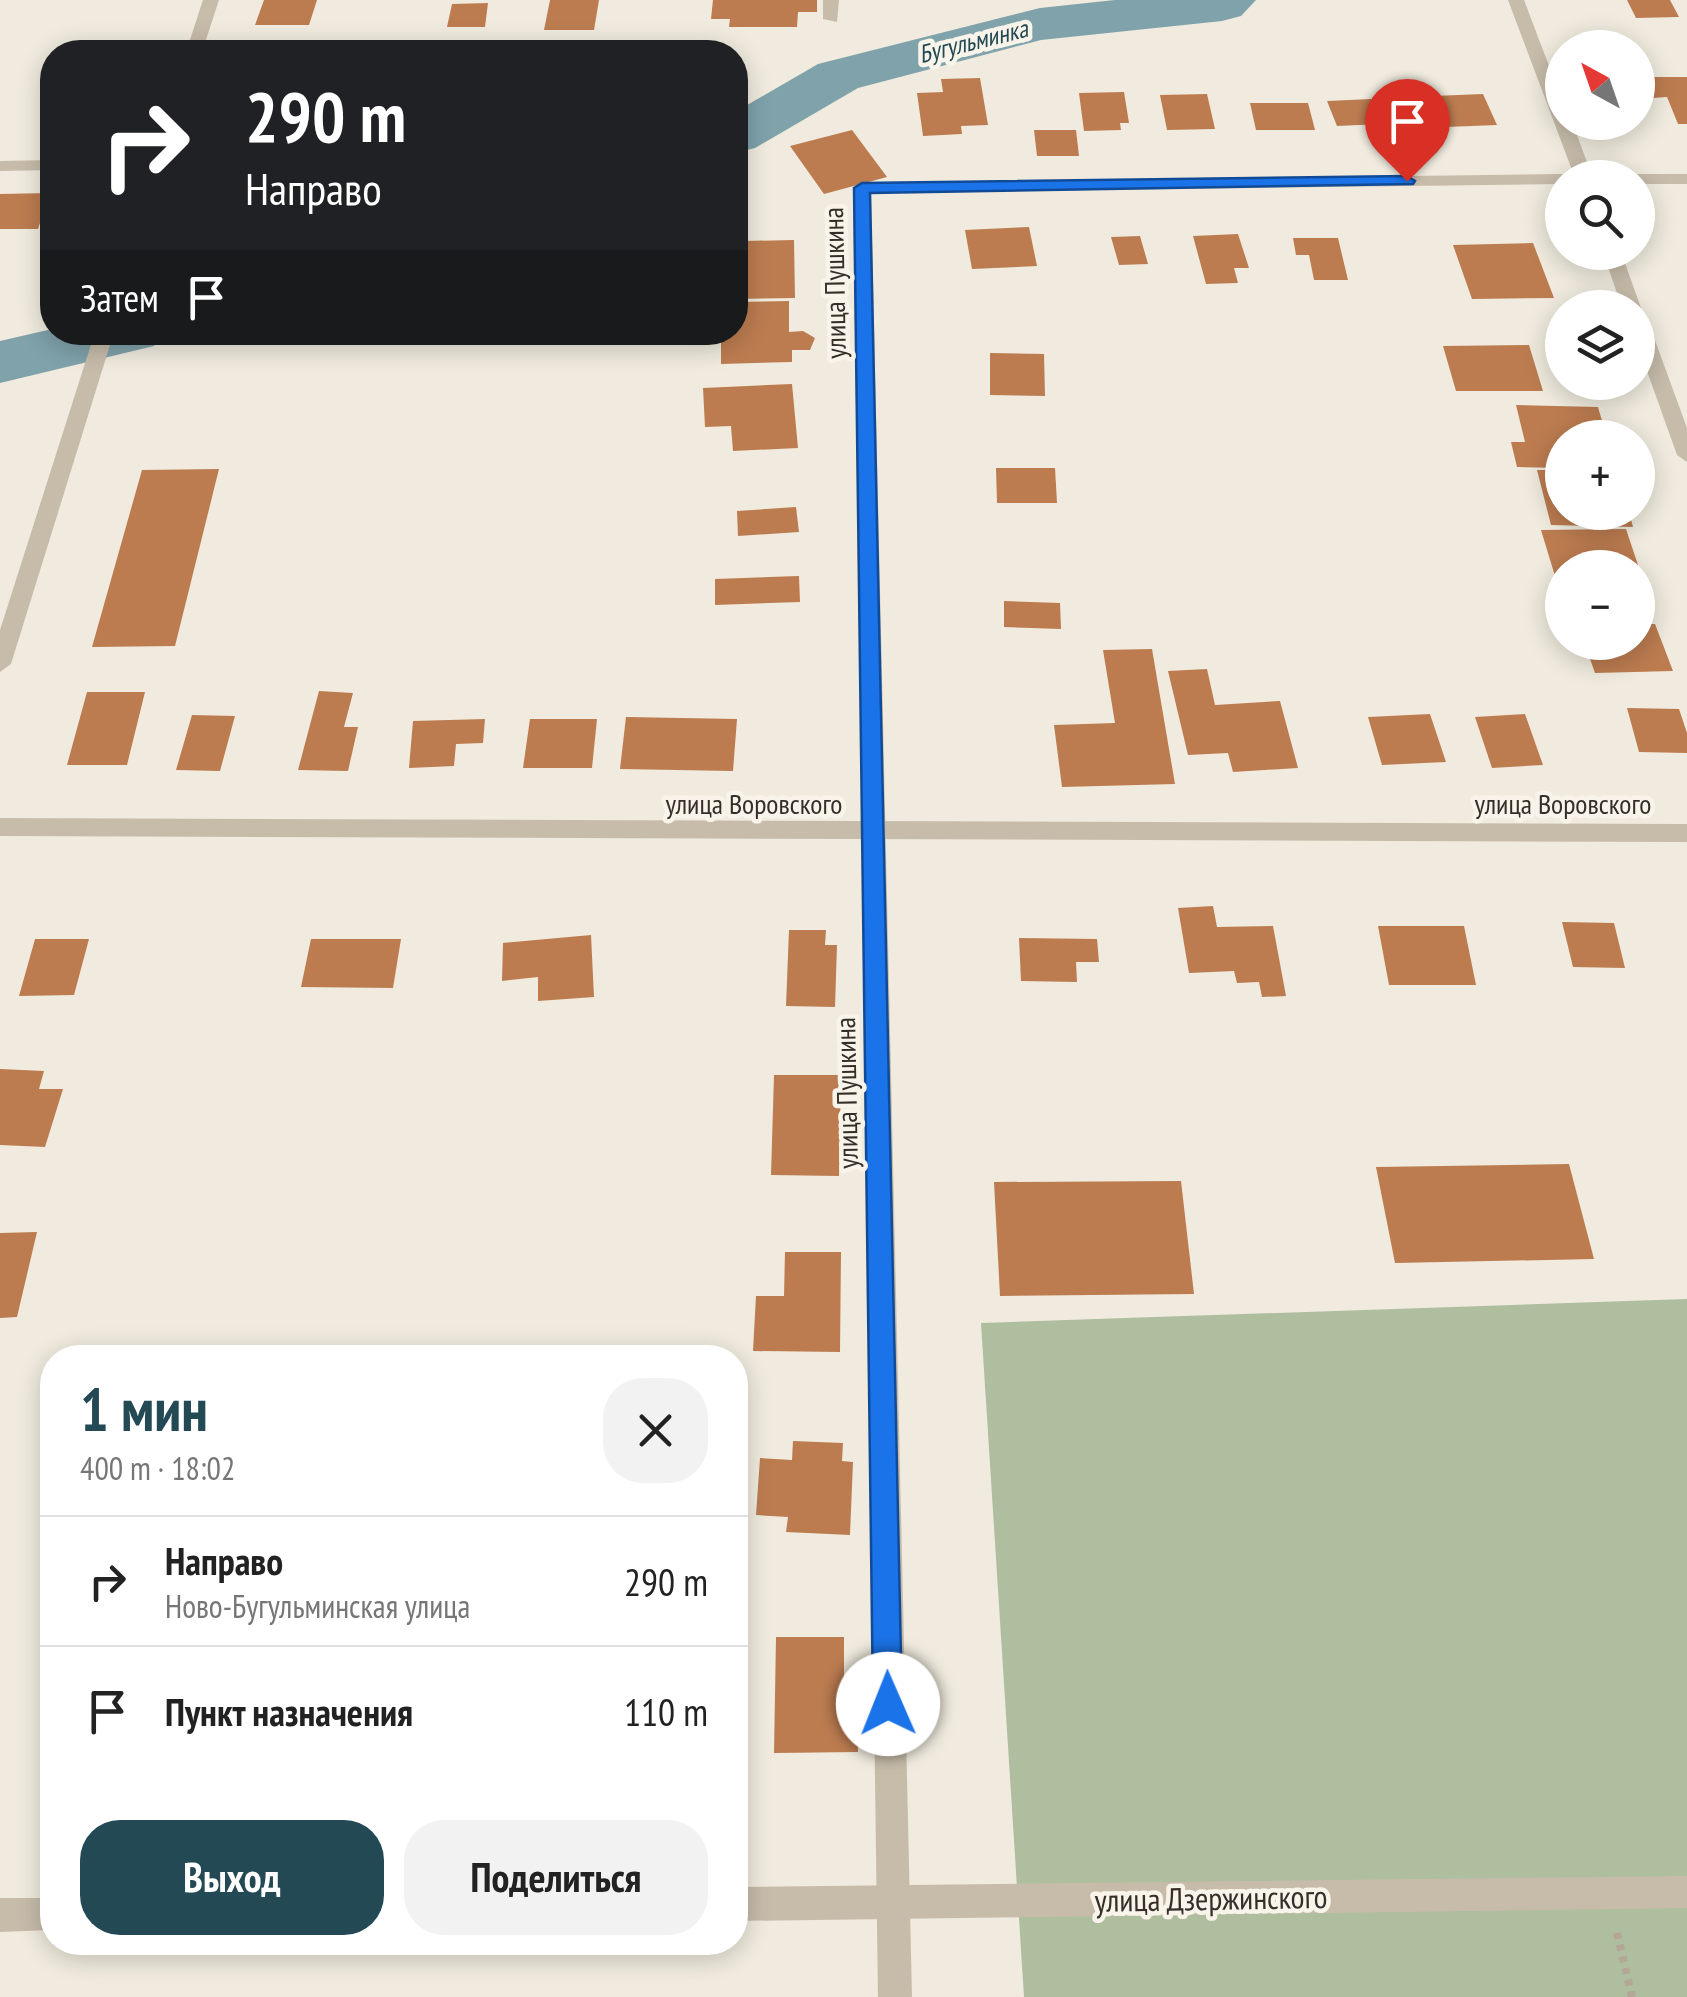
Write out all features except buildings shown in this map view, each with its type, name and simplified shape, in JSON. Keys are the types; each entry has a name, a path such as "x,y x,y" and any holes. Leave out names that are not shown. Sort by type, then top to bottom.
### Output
{"street":[{"path":"198,40 211,0"},
{"path":"831,0 831,19"},
{"path":"1516,0 1545,75"},
{"path":"0,166 40,166"},
{"name":"улица Пушкина","path":"895,1997 862,188 1545,179"},
{"path":"1655,179 1687,179"},
{"path":"0,664 102,345"},
{"path":"1655,368 1687,455"},
{"name":"улица Воровского","path":"0,827 872,834 1687,833"},
{"name":"улица Дзержинского","path":"748,1904 1687,1892"},
{"path":"0,1915 40,1914"}],"path":[{"path":"1608,1893 1632,1997"}],"green space":[{"path":"1687,1299 1687,1997 1024,1997 981,1323"}],"waterway":[{"name":"Бугульминка","path":"748,128 838,76 1040,24 1222,5 1229,0"},
{"name":"Бугульминка","path":"0,362 75,345"}],"route":[{"path":"888,1704 862,188 1407,181"}]}
